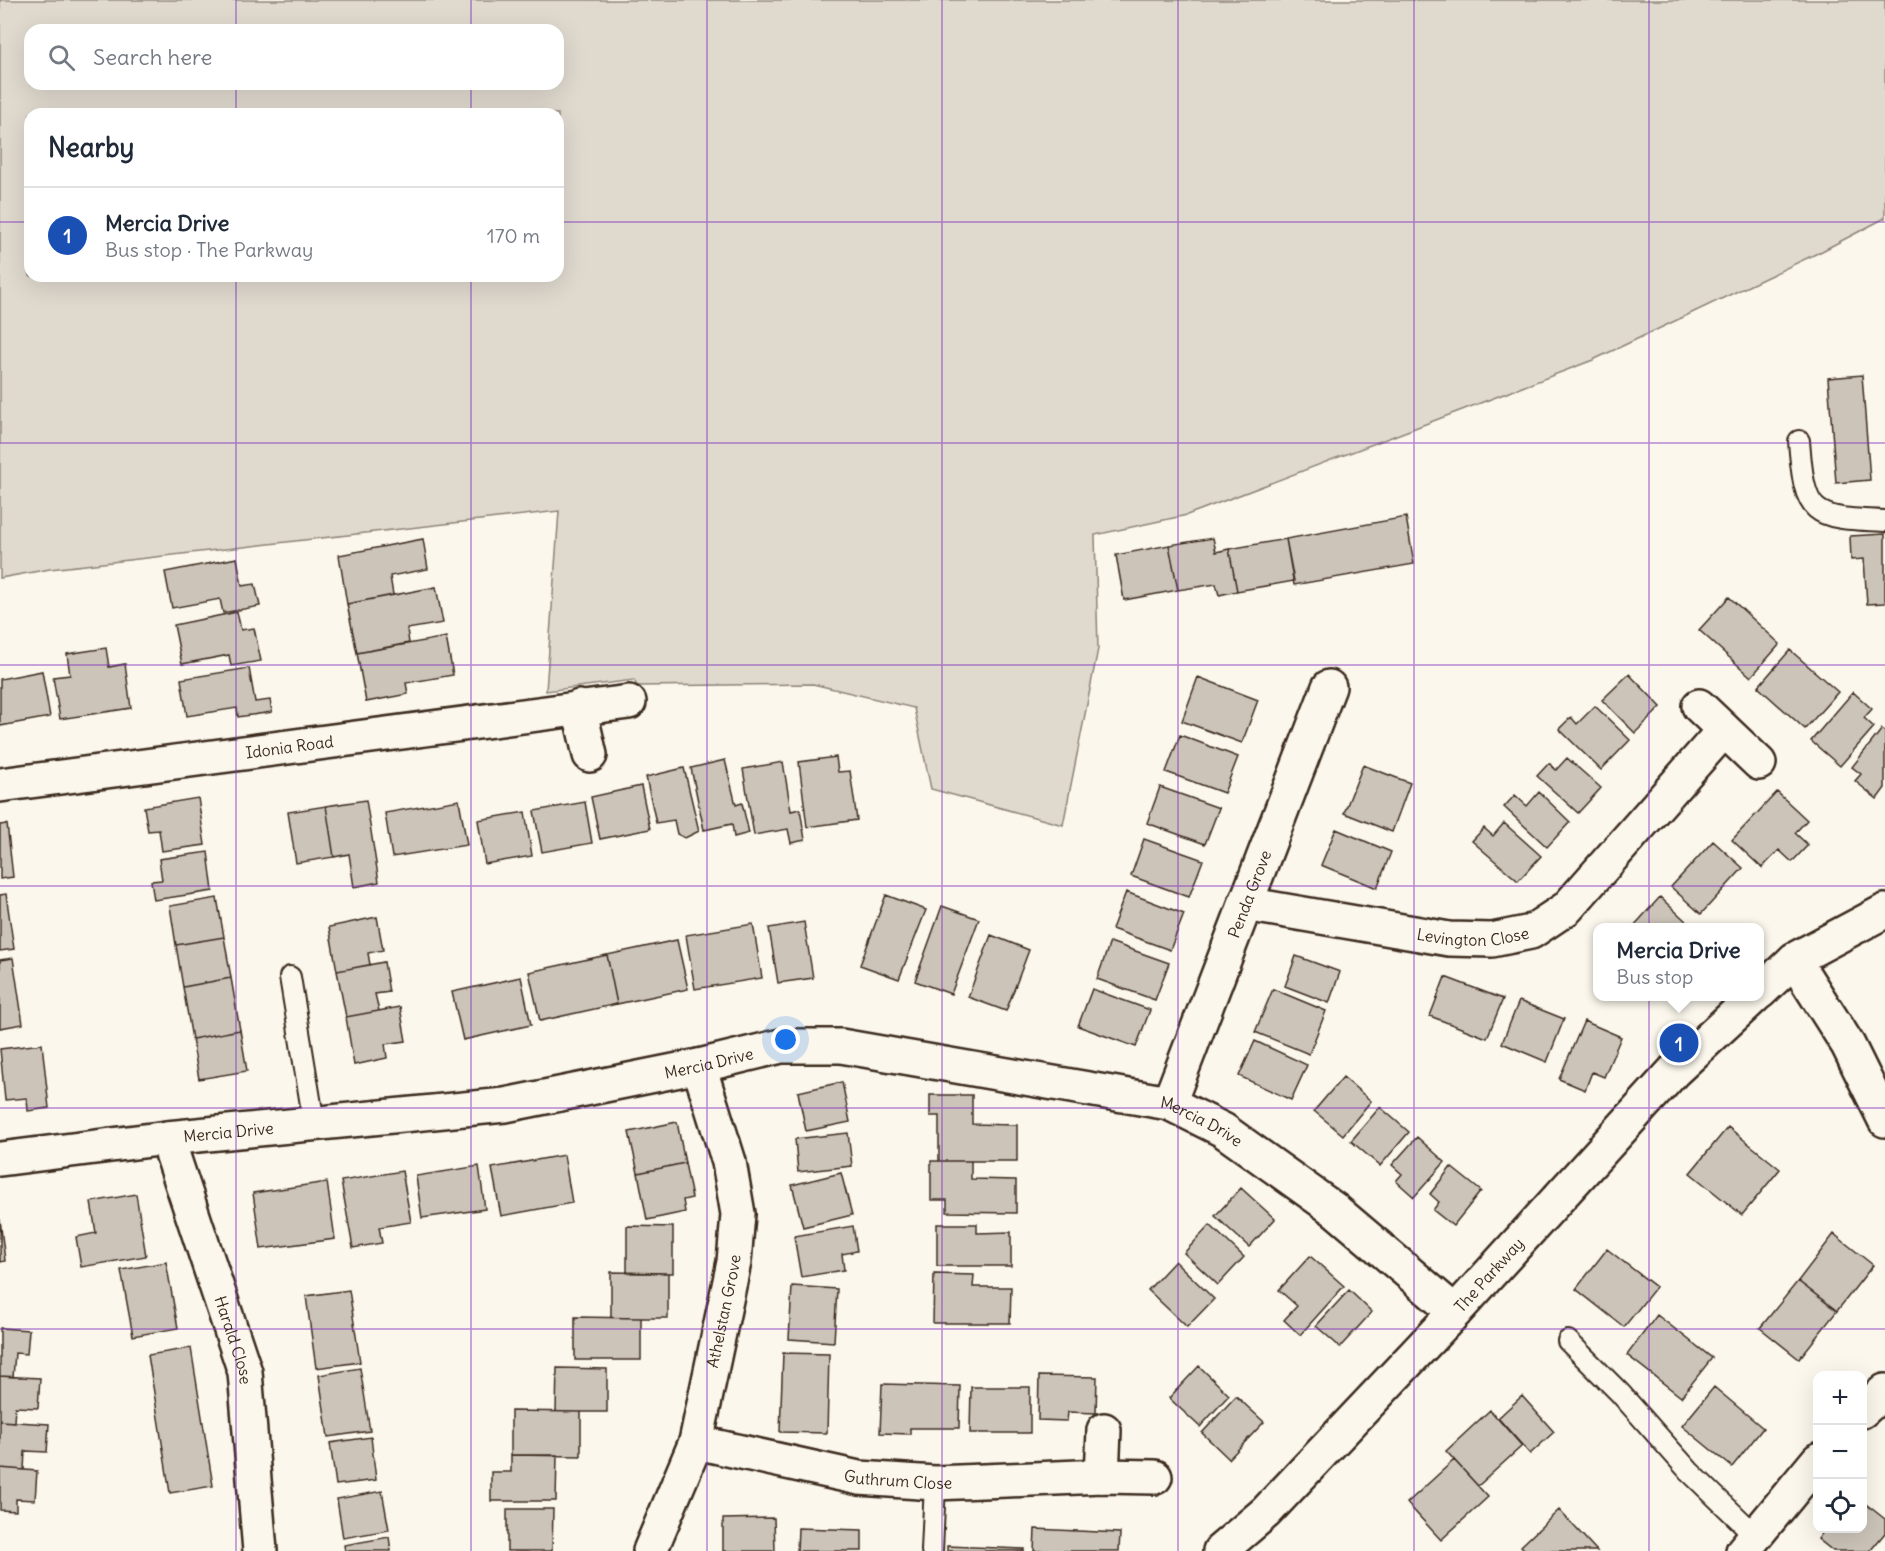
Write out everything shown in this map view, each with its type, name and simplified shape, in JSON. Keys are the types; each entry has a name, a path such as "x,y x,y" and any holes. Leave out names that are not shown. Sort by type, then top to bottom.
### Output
{"street":[{"name":"Penda Grove","path":"1169,1103 1329,687"},
{"name":"Idonia Road","path":"0,785 629,702"},
{"path":"1699,706 1759,763"},
{"path":"579,707 590,755"},
{"name":"Levington Close","path":"1245,904 1449,939 1492,940 1531,932 1567,908 1724,730"},
{"path":"1764,988 1794,960 1885,911"},
{"path":"1794,960 1848,1045 1885,1120"},
{"name":"The Parkway","path":"1220,1551 1266,1512 1455,1312 1674,1071 1750,1001"},
{"name":"Mercia Drive","path":"0,1159 167,1138 505,1105 699,1066 781,1046 841,1046 1169,1103 1223,1130 1335,1210 1455,1312"},
{"name":"Athelstan Grove","path":"650,1551 696,1442 734,1263 738,1214 729,1161 699,1066"},
{"name":"Harald Close","path":"167,1138 245,1372 260,1551"},
{"path":"1867,1407 1885,1391"},
{"path":"1102,1476 1104,1430"},
{"name":"Guthrum Close","path":"696,1442 859,1478 935,1483 1102,1476 1155,1477"},
{"path":"1749,1543 1813,1466"}],"lane":[{"path":"1799,441 1803,486 1812,505 1819,512 1846,520 1885,521"},
{"path":"290,977 314,1123"},
{"path":"1568,1341 1627,1401 1749,1543"},
{"path":"932,1551 935,1483"}],"shaded area":[{"path":"0,0 1885,0 1885,218 1822,251 1593,360 1187,515 1095,535 1098,649 1063,825 931,789 914,708 813,684 637,686 634,680 546,691 559,511 50,569 0,578"}],"building":[{"path":"1862,375 1870,480 1836,483 1828,378"},
{"path":"1406,517 1414,564 1294,585 1286,539"},
{"path":"1885,534 1885,603 1867,604 1864,559 1851,560 1850,536"},
{"path":"1213,538 1216,552 1229,549 1237,591 1219,595 1216,584 1178,590 1169,545"},
{"path":"423,539 428,569 390,576 393,595 347,604 339,555"},
{"path":"1286,539 1294,581 1237,591 1229,549"},
{"path":"1169,545 1178,590 1124,600 1116,555"},
{"path":"237,558 242,586 255,584 260,606 223,613 220,599 172,608 165,572"},
{"path":"436,587 443,623 407,629 409,643 357,653 347,604"},
{"path":"1729,597 1780,644 1751,677 1699,630"},
{"path":"237,612 241,630 254,628 261,661 231,666 229,655 182,664 174,625"},
{"path":"446,637 453,675 406,683 408,694 366,702 357,653"},
{"path":"106,648 109,667 125,664 131,708 60,719 53,677 70,675 67,654"},
{"path":"1790,650 1838,692 1805,729 1758,687"},
{"path":"249,668 255,702 270,700 272,712 238,717 237,708 187,716 181,679"},
{"path":"42,671 50,717 0,726 0,679"},
{"path":"1629,674 1661,707 1635,733 1602,700"},
{"path":"1198,677 1258,700 1242,743 1182,721"},
{"path":"1853,692 1872,709 1864,718 1874,727 1840,766 1811,741"},
{"path":"1595,706 1630,740 1601,770 1559,729 1571,717 1577,724"},
{"path":"1882,729 1885,731 1885,788 1877,799 1855,781 1861,774 1852,767"},
{"path":"1180,735 1238,757 1224,793 1166,772"},
{"path":"836,757 838,772 850,771 857,820 807,827 799,762"},
{"path":"1567,758 1601,788 1578,813 1537,776 1549,763 1556,770"},
{"path":"725,760 736,805 742,803 749,833 734,837 732,824 704,830 691,768"},
{"path":"783,762 791,811 800,809 805,840 791,843 788,829 754,835 743,769"},
{"path":"1363,765 1410,783 1392,832 1344,813"},
{"path":"684,768 699,831 685,838 677,834 674,820 656,823 646,777"},
{"path":"641,786 650,829 600,839 591,797"},
{"path":"1160,787 1219,808 1205,844 1147,823"},
{"path":"1539,792 1570,822 1547,847 1504,807 1515,795 1527,806"},
{"path":"1777,792 1807,820 1795,833 1808,845 1792,862 1779,850 1762,868 1732,840"},
{"path":"198,798 205,845 162,851 159,830 148,831 144,807"},
{"path":"366,800 379,882 354,887 349,854 334,857 326,806"},
{"path":"459,800 467,845 392,857 385,813"},
{"path":"585,802 592,843 542,852 534,811"},
{"path":"326,806 334,857 296,863 288,812"},
{"path":"525,812 532,856 485,864 478,820"},
{"path":"1504,823 1541,856 1518,881 1472,841 1484,828 1493,836"},
{"path":"7,824 13,877 0,879 0,825"},
{"path":"1336,829 1391,852 1377,888 1321,865"},
{"path":"1144,839 1203,860 1189,897 1131,876"},
{"path":"1713,841 1743,868 1701,914 1671,887"},
{"path":"208,852 213,891 154,900 151,881 162,880 159,859"},
{"path":"1126,892 1184,914 1170,950 1112,929"},
{"path":"6,894 14,949 0,951 0,895"},
{"path":"886,895 926,910 899,979 860,965"},
{"path":"1660,897 1688,923 1637,923"},
{"path":"217,898 224,937 176,945 170,906"},
{"path":"942,906 979,919 951,994 915,981"},
{"path":"377,917 383,950 368,953 370,965 337,971 329,927"},
{"path":"804,922 813,978 778,983 769,928"},
{"path":"753,924 762,978 695,989 686,935"},
{"path":"991,935 1029,950 1006,1011 968,997"},
{"path":"224,937 231,978 183,987 176,945"},
{"path":"677,940 688,989 617,1004 607,955"},
{"path":"1110,942 1169,963 1155,1000 1097,979"},
{"path":"607,955 617,1004 540,1021 529,972"},
{"path":"1296,956 1340,972 1329,1003 1285,986"},
{"path":"13,958 23,1024 0,1028 0,960"},
{"path":"384,962 389,992 375,994 379,1011 346,1017 337,971"},
{"path":"521,977 531,1025 463,1040 452,992"},
{"path":"1445,977 1503,999 1487,1038 1430,1016"},
{"path":"231,978 240,1030 192,1039 183,987"},
{"path":"1092,989 1150,1010 1136,1047 1078,1026"},
{"path":"1273,989 1326,1011 1309,1054 1255,1032"},
{"path":"1519,1001 1564,1019 1547,1062 1502,1043"},
{"path":"400,1007 406,1041 385,1044 387,1058 354,1065 346,1017"},
{"path":"1584,1021 1621,1037 1604,1077 1592,1072 1585,1090 1559,1079"},
{"path":"240,1030 247,1071 199,1079 192,1039"},
{"path":"1255,1041 1307,1065 1291,1100 1239,1076"},
{"path":"42,1044 49,1108 28,1111 27,1098 5,1100 0,1049"},
{"path":"1343,1077 1371,1101 1343,1135 1314,1111"},
{"path":"842,1082 850,1122 806,1131 798,1092"},
{"path":"930,1095 972,1095 972,1124 1017,1125 1017,1161 939,1161 939,1116 930,1116"},
{"path":"1380,1107 1409,1132 1380,1166 1351,1141"},
{"path":"677,1122 685,1163 638,1173 629,1132"},
{"path":"1728,1127 1780,1169 1742,1215 1690,1173"},
{"path":"848,1133 852,1166 798,1172 795,1139"},
{"path":"1417,1137 1445,1162 1414,1197 1396,1181 1402,1174 1392,1165"},
{"path":"564,1155 572,1203 501,1216 492,1168"},
{"path":"931,1161 971,1161 971,1179 1016,1180 1016,1213 947,1212 947,1200 931,1200"},
{"path":"685,1163 692,1198 683,1200 685,1212 647,1220 638,1173"},
{"path":"479,1166 485,1209 422,1218 416,1176"},
{"path":"1451,1167 1481,1191 1453,1226 1433,1210 1439,1202 1430,1194"},
{"path":"402,1171 411,1222 379,1227 382,1243 353,1248 341,1181"},
{"path":"841,1173 852,1215 803,1227 792,1185"},
{"path":"327,1182 335,1239 261,1249 253,1193"},
{"path":"1241,1188 1275,1219 1249,1247 1215,1216"},
{"path":"136,1194 146,1256 81,1267 76,1237 96,1233 91,1202"},
{"path":"0,1219 5,1261 0,1262"},
{"path":"937,1224 977,1224 977,1233 1011,1232 1011,1266 937,1266"},
{"path":"1210,1225 1244,1257 1218,1285 1184,1253"},
{"path":"627,1226 673,1227 673,1273 627,1273"},
{"path":"853,1226 857,1251 842,1254 844,1270 801,1277 794,1236"},
{"path":"1834,1234 1873,1265 1837,1311 1798,1281"},
{"path":"1607,1249 1656,1287 1624,1327 1576,1289"},
{"path":"1310,1256 1344,1286 1300,1335 1284,1320 1297,1306 1279,1290"},
{"path":"1175,1261 1214,1299 1187,1327 1148,1290"},
{"path":"166,1262 178,1328 133,1336 121,1270"},
{"path":"611,1272 668,1273 668,1318 611,1318"},
{"path":"934,1274 974,1275 973,1287 1011,1287 1010,1323 933,1323"},
{"path":"1798,1281 1837,1311 1799,1359 1760,1328"},
{"path":"792,1286 837,1289 834,1342 789,1339"},
{"path":"349,1290 360,1362 316,1368 306,1296"},
{"path":"1349,1290 1372,1312 1340,1347 1316,1326"},
{"path":"1657,1315 1712,1358 1681,1397 1627,1355"},
{"path":"575,1317 641,1318 641,1360 575,1360"},
{"path":"0,1328 29,1330 27,1354 15,1353 13,1377 0,1376"},
{"path":"191,1348 213,1486 170,1493 148,1355"},
{"path":"783,1353 829,1354 827,1433 780,1432"},
{"path":"1199,1366 1229,1395 1200,1427 1169,1398"},
{"path":"360,1368 370,1431 328,1437 319,1375"},
{"path":"557,1368 607,1369 607,1412 556,1412"},
{"path":"0,1376 40,1378 38,1408 15,1407 14,1422 0,1421"},
{"path":"1039,1376 1097,1377 1096,1413 1068,1412 1067,1421 1038,1420"},
{"path":"882,1384 960,1386 959,1428 910,1428 910,1434 880,1433"},
{"path":"971,1387 1030,1387 1030,1433 970,1433"},
{"path":"1714,1387 1763,1428 1732,1467 1682,1426"},
{"path":"1236,1396 1264,1422 1229,1459 1202,1433"},
{"path":"1522,1396 1554,1432 1530,1454 1498,1418"},
{"path":"1490,1410 1522,1446 1478,1486 1446,1451"},
{"path":"511,1411 581,1412 581,1456 511,1455"},
{"path":"0,1421 49,1424 47,1452 25,1451 24,1470 0,1468"},
{"path":"371,1437 376,1480 336,1485 330,1443"},
{"path":"511,1455 557,1455 556,1501 491,1501 491,1472 511,1472"},
{"path":"1454,1460 1488,1497 1441,1540 1407,1503"},
{"path":"0,1468 37,1471 35,1500 16,1499 16,1511 0,1510"},
{"path":"382,1491 389,1530 343,1538 337,1499"},
{"path":"1867,1505 1885,1519 1885,1533 1870,1551 1833,1551 1818,1539 1822,1533 1867,1533"},
{"path":"507,1509 553,1509 552,1551 507,1551"},
{"path":"1559,1510 1597,1551 1526,1551 1521,1546"},
{"path":"774,1518 775,1551 723,1551 723,1519"},
{"path":"798,1528 862,1530 862,1551 797,1551"},
{"path":"1035,1529 1120,1533 1119,1551 1034,1551"},
{"path":"389,1537 391,1551 345,1551 344,1545"},
{"path":"947,1546 1024,1549 1024,1551 947,1551"}],"place":[{"name":"Mercia Drive","path":"1679,1043"}]}
